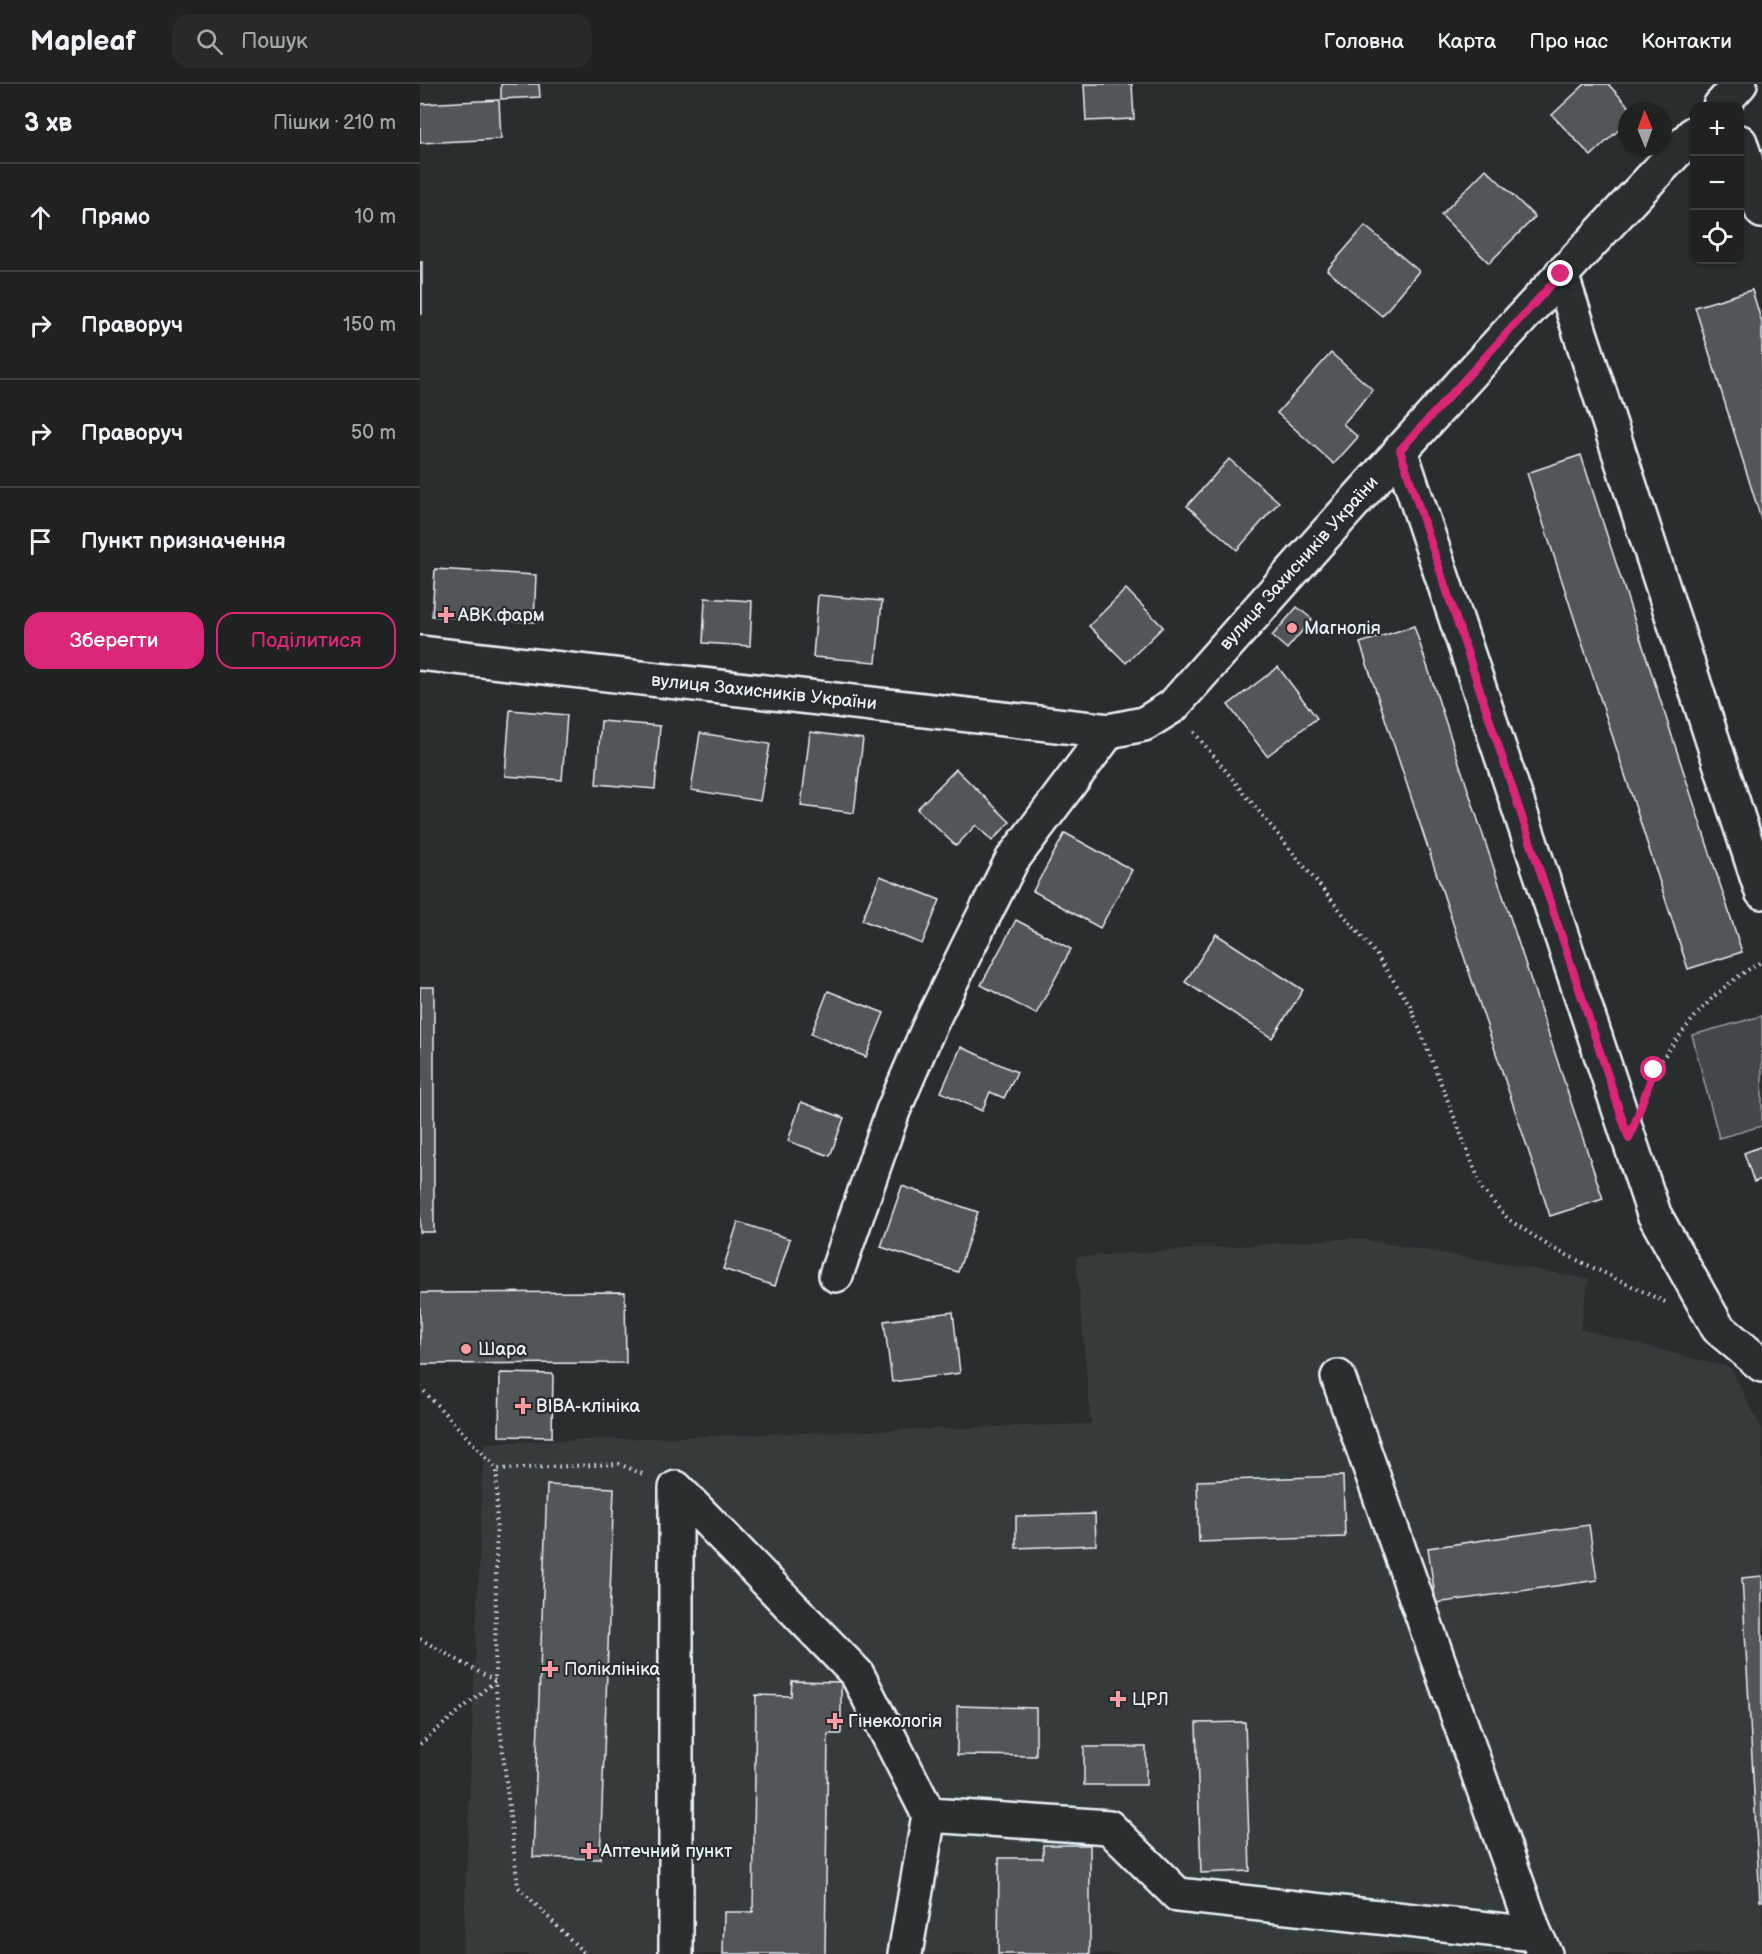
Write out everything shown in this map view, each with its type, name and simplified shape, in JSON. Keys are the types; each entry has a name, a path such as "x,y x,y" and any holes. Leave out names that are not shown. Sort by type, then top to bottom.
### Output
{"street":[{"name":"вулиця Захисників України","path":"420,653 1109,732 1144,724 1173,706 1400,450 1561,274 1690,138"},
{"path":"1744,155 1762,211"},
{"path":"1561,274 1762,892"},
{"path":"1400,450 1654,1214 1718,1328 1762,1365"},
{"path":"836,1275 893,1111 929,1027 970,943 1012,860 1109,732"},
{"path":"929,1815 1109,1827 1178,1895 1540,1944 1338,1377"},
{"path":"676,1488 857,1674 929,1815 905,1954"},
{"path":"676,1488 676,1954"}],"path":[{"path":"1173,706 1375,953 1410,1005 1483,1190 1508,1219 1552,1248 1666,1303"},
{"path":"1647,1090 1654,1070 1698,1011 1735,978 1762,961"},
{"path":"420,1387 497,1469 495,1681 518,1887 585,1954"},
{"path":"497,1469 619,1464 676,1488"},
{"path":"420,1639 495,1681"},
{"path":"420,1744 495,1681"}],"shaded area":[{"path":"1762,1016 1762,1126 1719,1138 1692,1035"},
{"name":"ЦРЛ","path":"1354,1238 1589,1279 1580,1329 1731,1368 1762,1430 1762,1954 463,1954 484,1443 1091,1424 1076,1257"}],"building":[{"path":"501,84 539,84 540,97 501,99"},
{"path":"1084,84 1132,84 1134,119 1086,121"},
{"path":"1585,84 1608,84 1625,102 1618,102 1618,130 1591,156 1552,115"},
{"path":"499,100 501,139 420,143 420,104"},
{"path":"1486,169 1535,217 1489,263 1441,215"},
{"path":"1365,226 1419,271 1382,316 1327,270"},
{"path":"420,262 422,262 422,314 420,314"},
{"path":"1752,290 1762,323 1762,522 1695,307"},
{"path":"1331,353 1373,390 1343,424 1358,437 1334,464 1277,413"},
{"path":"1581,455 1742,952 1688,969 1527,473"},
{"path":"1229,459 1279,502 1237,550 1187,506"},
{"path":"435,569 536,575 534,622 432,616"},
{"path":"1126,589 1163,627 1126,663 1089,626"},
{"path":"818,595 882,601 876,662 813,657"},
{"path":"705,598 752,601 750,646 703,643"},
{"name":"Магнолія","path":"1297,607 1312,619 1287,649 1272,636"},
{"path":"1414,626 1603,1199 1550,1216 1360,643"},
{"path":"1278,667 1317,718 1267,756 1228,705"},
{"path":"510,710 567,715 562,780 505,776"},
{"path":"601,721 660,726 655,789 596,784"},
{"path":"810,732 863,739 854,813 801,806"},
{"path":"700,733 770,744 760,801 691,790"},
{"path":"956,769 1010,822 992,841 976,825 956,846 917,809"},
{"path":"1065,833 1132,870 1100,928 1033,891"},
{"path":"880,876 940,900 922,944 862,920"},
{"path":"1016,920 1071,949 1036,1014 981,985"},
{"path":"1216,934 1303,990 1272,1038 1185,982"},
{"path":"420,987 434,987 434,1232 420,1232"},
{"path":"828,991 884,1013 866,1057 811,1034"},
{"path":"961,1047 1017,1072 1004,1098 990,1092 982,1111 941,1092"},
{"path":"801,1102 844,1118 830,1156 788,1141"},
{"path":"1762,1146 1762,1179 1754,1182 1744,1153"},
{"path":"902,1186 978,1212 958,1272 881,1247"},
{"path":"738,1222 790,1239 775,1286 723,1269"},
{"path":"625,1292 626,1363 420,1364 420,1293"},
{"path":"953,1312 960,1373 892,1382 884,1321"},
{"path":"500,1373 553,1374 552,1437 499,1436"},
{"path":"1343,1476 1345,1537 1199,1542 1197,1481"},
{"path":"547,1485 614,1488 600,1859 533,1857"},
{"path":"1095,1514 1096,1545 1016,1548 1016,1516"},
{"path":"1589,1525 1597,1580 1436,1603 1428,1548"},
{"path":"1762,1576 1762,1901 1760,1901 1742,1578"},
{"path":"792,1681 841,1682 841,1734 828,1734 825,1954 723,1954 724,1912 753,1912 756,1695 791,1696"},
{"path":"957,1706 1036,1708 1036,1756 957,1755"},
{"path":"1245,1722 1250,1871 1201,1873 1196,1723"},
{"path":"1084,1747 1146,1747 1146,1785 1084,1785"},
{"path":"1043,1845 1090,1845 1090,1954 998,1954 999,1858 1043,1858"}],"place":[{"name":"АВК фарм","path":"446,615"},
{"name":"Магнолія","path":"1292,628"},
{"name":"Шара","path":"466,1349"},
{"name":"ВІВА-клініка","path":"523,1406"},
{"name":"Поліклініка","path":"550,1669"},
{"name":"ЦРЛ","path":"1118,1699"},
{"name":"Гінекологія","path":"835,1721"},
{"name":"Аптечний пункт","path":"589,1851"}],"route":[{"path":"1561,274 1400,450 1629,1139 1654,1070"}]}
